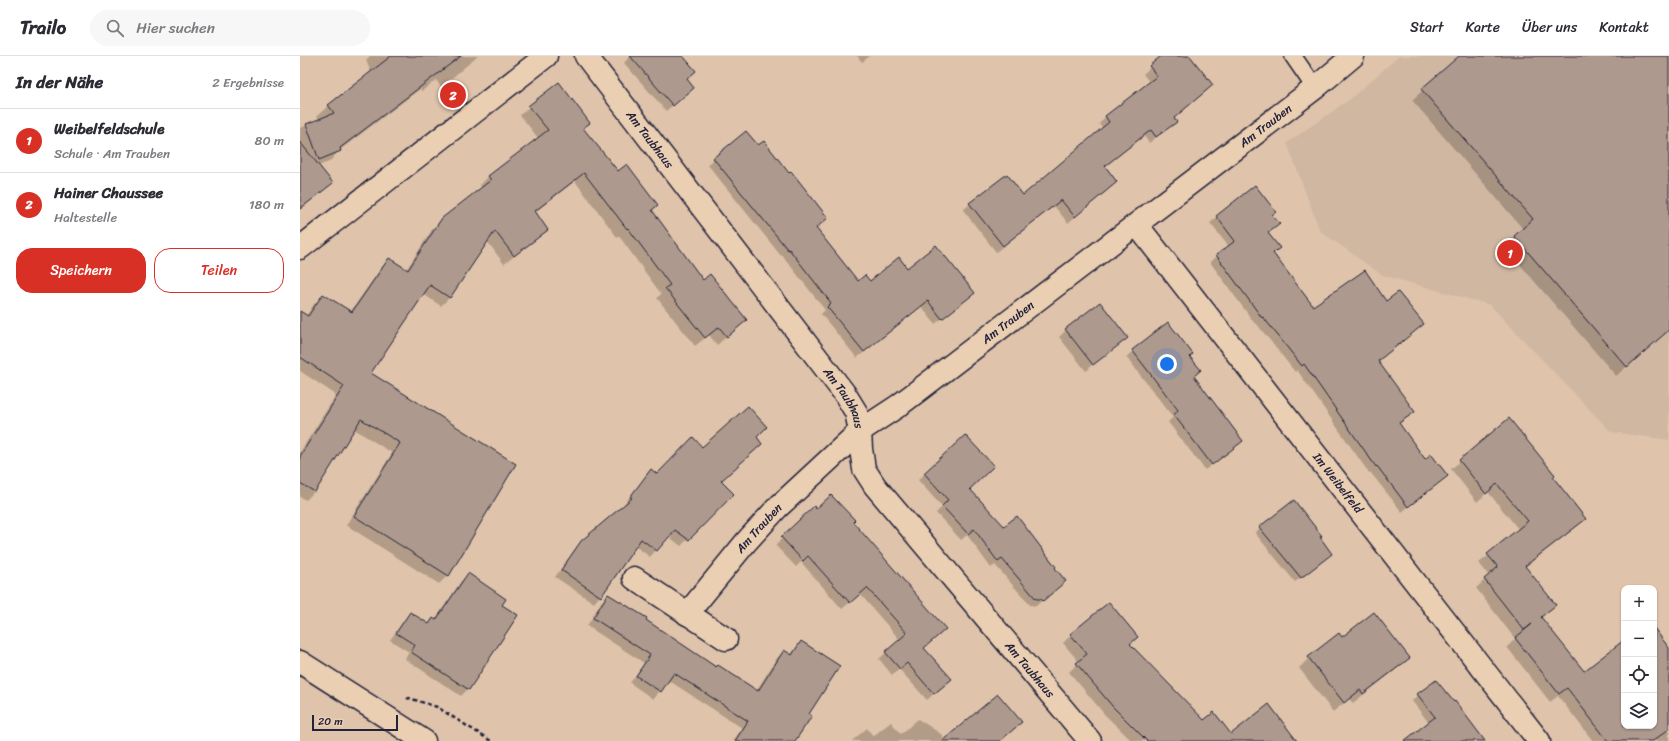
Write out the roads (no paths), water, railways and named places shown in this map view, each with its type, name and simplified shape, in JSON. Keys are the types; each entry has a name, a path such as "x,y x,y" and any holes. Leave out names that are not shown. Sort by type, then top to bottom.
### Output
{"street":[{"path":"300,248 546,56"},
{"name":"Am Taubhaus","path":"586,56 845,394 856,412 860,431 864,469 875,486 1090,741"},
{"name":"Am Trauben","path":"687,614 746,542 777,508 860,431 898,406 1136,225 1315,88 1352,56"},
{"name":"Im Weibelfeld","path":"1136,225 1540,741"},
{"path":"634,578 726,639"},
{"path":"300,662 424,741"}],"lane":[{"path":"1293,56 1315,88"}],"place":[{"name":"Hainer Chaussee","path":"453,95"},
{"name":"Weibelfeldschule","path":"1510,253"}]}
